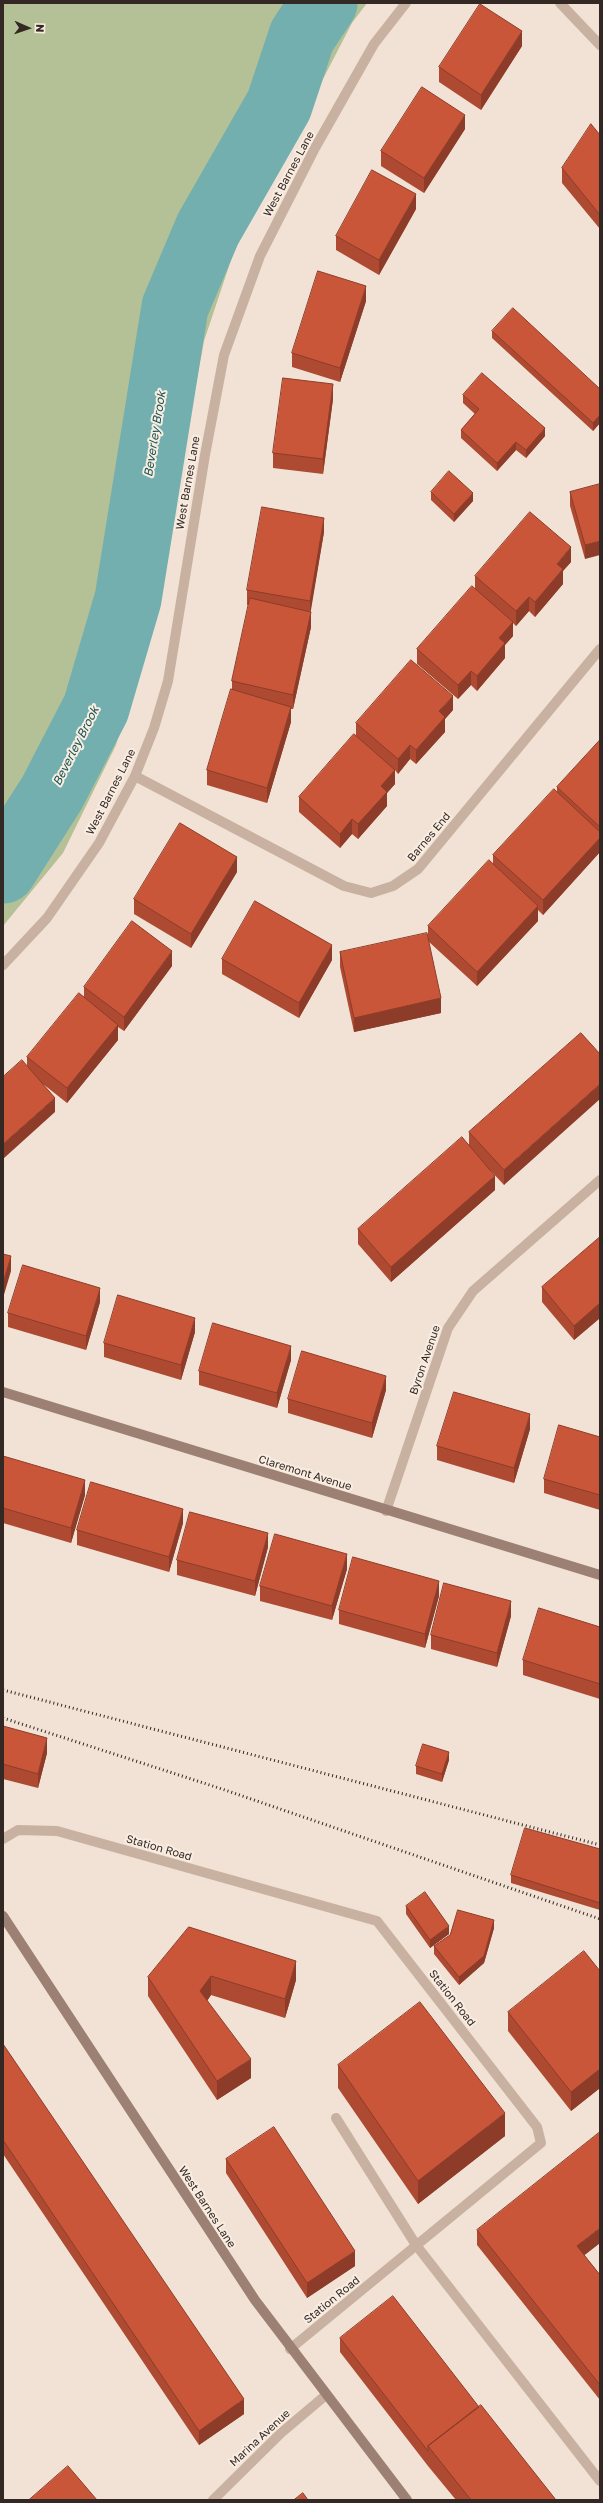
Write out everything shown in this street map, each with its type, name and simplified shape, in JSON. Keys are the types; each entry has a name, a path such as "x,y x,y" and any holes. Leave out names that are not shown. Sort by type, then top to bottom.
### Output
{"street":[{"name":"West Barnes Lane","path":"3,965 47,918 99,843 135,776 154,728 168,681 205,455 224,356 260,256 312,154 374,44 406,3"},
{"path":"560,3 600,45"},
{"name":"Barnes End","path":"135,776 344,886 372,893 393,886 418,869 600,649"},
{"name":"Byron Avenue","path":"386,1511 448,1328 473,1291 600,1180"},
{"name":"Claremont Avenue","path":"3,1392 386,1511 600,1575"},
{"name":"Station Road","path":"3,1839 18,1830 57,1832 377,1921 537,2126 541,2143 290,2349"},
{"name":"West Barnes Lane","path":"3,1916 255,2300 290,2349 407,2500"},
{"path":"336,2118 416,2246 600,2481"},
{"name":"Marina Avenue","path":"213,2500 281,2433 326,2395"}],"green space":[{"path":"3,3 367,3 352,23 234,251 204,341 149,638 116,745 63,853 3,926"}],"building":[{"path":"480,4 522,31 481,95 439,67"},
{"path":"422,87 465,115 424,178 381,151"},
{"path":"591,124 600,135 600,215 562,168"},
{"path":"372,170 416,194 379,260 336,236"},
{"path":"318,271 366,286 340,368 292,353"},
{"path":"513,308 600,389 600,415 593,423 492,331"},
{"path":"482,373 545,428 526,450 516,442 497,463 461,430 479,409 463,395"},
{"path":"283,378 333,384 323,459 273,453"},
{"path":"449,471 473,493 454,514 431,492"},
{"path":"600,484 600,541 585,545 570,492"},
{"path":"262,507 324,518 310,601 247,590"},
{"path":"530,512 571,547 557,564 563,569 535,602 529,597 516,611 475,576"},
{"path":"472,586 513,622 499,638 505,643 477,676 471,671 458,685 417,649"},
{"path":"250,598 311,612 293,695 232,681"},
{"path":"411,660 453,696 439,711 445,717 416,750 410,745 398,759 356,723"},
{"path":"231,689 291,707 267,788 207,770"},
{"path":"354,734 395,770 381,786 387,792 358,824 352,819 340,834 299,797"},
{"path":"600,740 600,827 557,787"},
{"path":"554,789 600,832 600,838 543,900 493,855"},
{"path":"180,823 237,857 191,934 134,899"},
{"path":"489,860 538,906 477,972 428,926"},
{"path":"255,901 332,945 299,1003 222,959"},
{"path":"132,921 172,951 124,1017 84,987"},
{"path":"427,933 441,998 354,1018 340,952"},
{"path":"79,993 118,1025 67,1088 27,1057"},
{"path":"581,1033 600,1054 600,1084 504,1170 469,1132"},
{"path":"22,1060 55,1098 3,1144 3,1077"},
{"path":"462,1137 495,1176 391,1267 358,1229"},
{"path":"600,1237 600,1303 574,1326 542,1287"},
{"path":"3,1254 11,1256 3,1283"},
{"path":"23,1265 100,1288 86,1336 8,1313"},
{"path":"118,1295 195,1318 181,1365 104,1343"},
{"path":"213,1323 291,1346 277,1393 199,1371"},
{"path":"302,1351 386,1376 372,1423 288,1399"},
{"path":"454,1392 530,1414 514,1468 437,1446"},
{"path":"559,1425 600,1437 600,1495 544,1479"},
{"path":"3,1456 85,1480 71,1528 3,1508"},
{"path":"91,1482 183,1509 169,1557 77,1530"},
{"path":"190,1512 268,1533 255,1581 177,1560"},
{"path":"275,1534 347,1554 332,1606 260,1586"},
{"path":"353,1557 439,1581 425,1634 339,1610"},
{"path":"444,1583 511,1601 497,1653 431,1635"},
{"path":"539,1608 600,1627 600,1684 523,1660"},
{"path":"3,1726 47,1738 38,1774 3,1764"},
{"path":"423,1744 449,1752 442,1774 416,1766"},
{"path":"525,1828 600,1849 600,1903 511,1875"},
{"path":"425,1892 449,1926 430,1940 406,1906"},
{"path":"458,1910 494,1920 484,1956 459,1977 434,1946 450,1935"},
{"path":"189,1927 296,1961 285,1999 211,1976 200,1991 251,2059 217,2081 148,1977"},
{"path":"584,1951 600,1971 600,2069 571,2092 508,2012"},
{"path":"420,2002 505,2113 418,2181 338,2065"},
{"path":"3,2044 244,2399 199,2431 3,2140"},
{"path":"274,2127 355,2251 307,2283 226,2159"},
{"path":"600,2132 600,2228 577,2246 600,2275 600,2385 477,2230"},
{"path":"393,2296 479,2407 428,2446 428,2451 340,2338"},
{"path":"481,2405 556,2500 471,2500 428,2446"},
{"path":"68,2466 97,2500 29,2500"},
{"path":"303,2493 308,2500 294,2500"}],"waterway":[{"name":"Beverley Brook","path":"3,870 52,793 96,708 128,599 175,307 208,229 279,105 302,36 324,3"}],"railway":[{"path":"3,1690 600,1845"},
{"path":"3,1718 222,1789 600,1919"}]}
